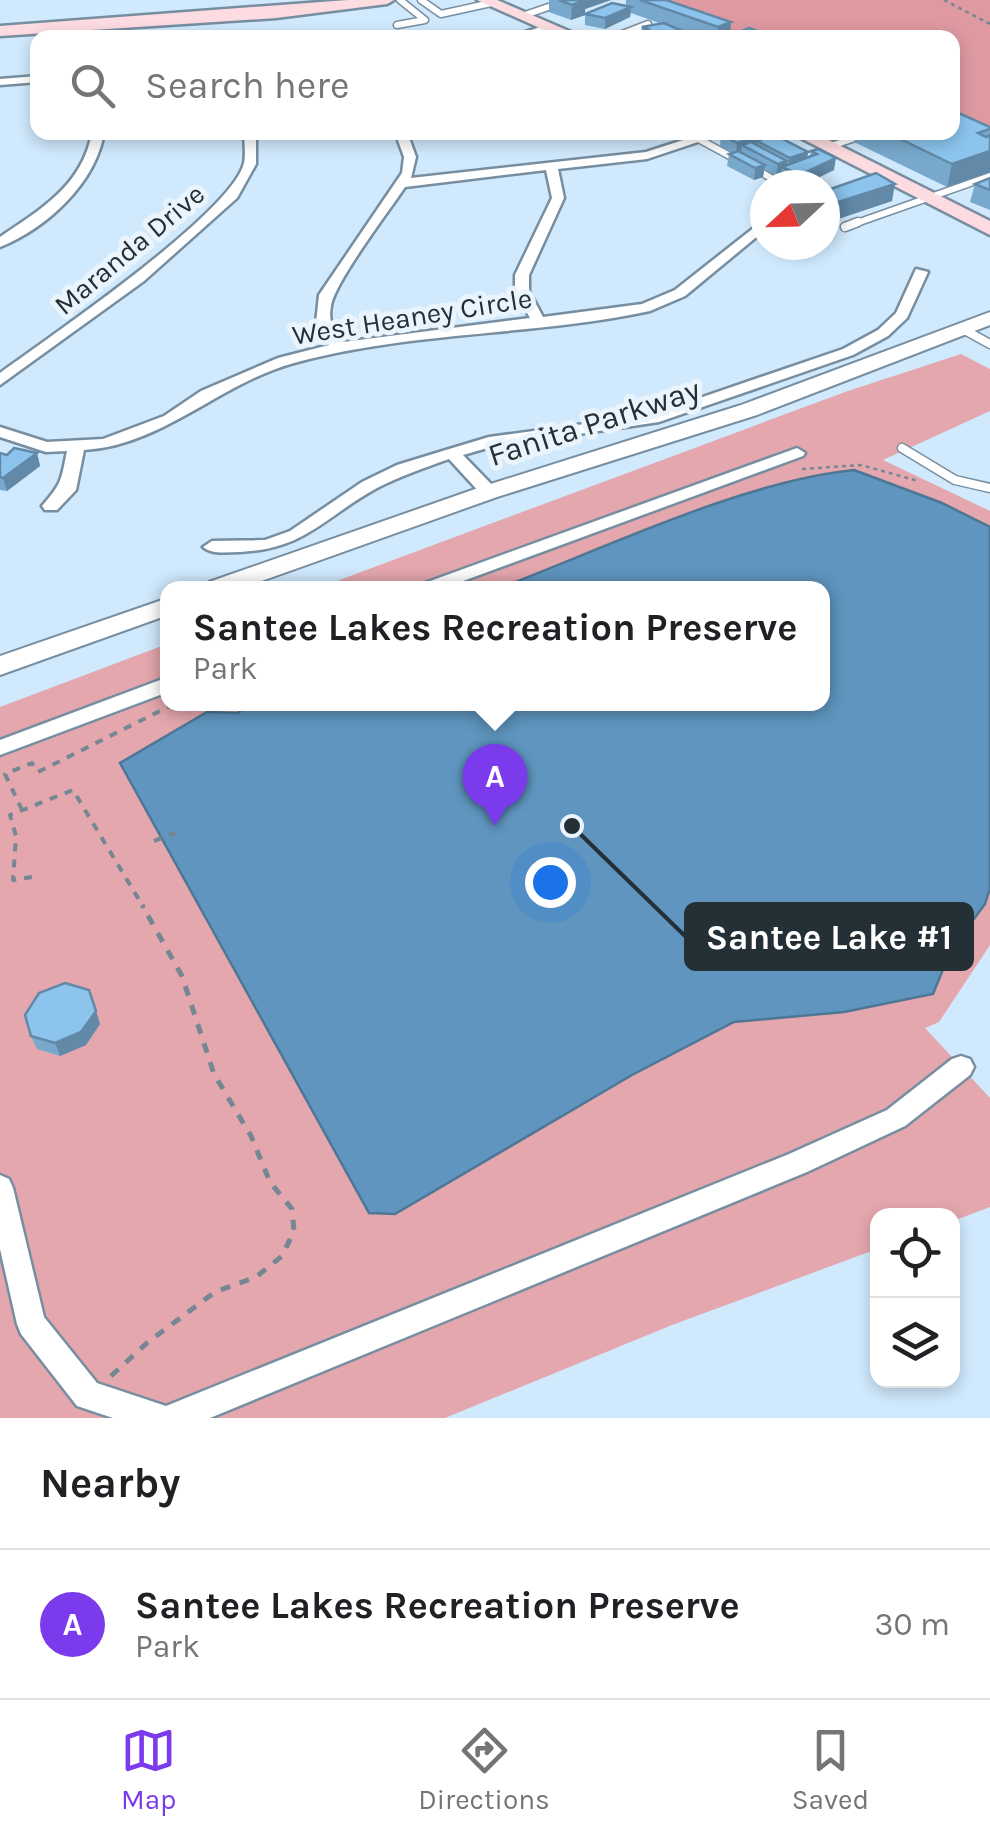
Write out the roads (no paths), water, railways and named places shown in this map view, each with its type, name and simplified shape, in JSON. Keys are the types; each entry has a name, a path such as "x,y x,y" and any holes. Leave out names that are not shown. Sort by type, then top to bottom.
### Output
{"main road":[{"path":"0,28 334,0"},
{"path":"0,28 276,13 387,0"},
{"path":"488,2 557,30"},
{"path":"813,140 872,178 929,198 990,229"}],"street":[{"path":"539,30 549,27"},
{"path":"0,82 30,80"},
{"path":"0,243 77,186 97,155 98,140"},
{"name":"Maranda Drive","path":"0,380 139,278 233,195 250,164 250,140"},
{"path":"338,347 324,330 320,315 326,294 404,184 410,164 403,140"},
{"path":"404,184 647,155 700,141"},
{"path":"539,322 522,291 522,275 558,198 551,167"},
{"name":"West Heaney Circle","path":"0,432 32,444 76,448 132,437 170,420 206,394 283,361 338,347 644,308 680,293 750,235"},
{"path":"212,546 267,545 296,534 368,486 402,469 488,442 653,419 848,352 884,332 902,316 921,272"},
{"name":"Fanita Parkway","path":"238,581 490,492 749,410 990,318"},
{"path":"52,506 68,490 76,448"},
{"path":"452,453 490,492"},
{"path":"447,581 796,454"},
{"path":"0,666 160,609"},
{"path":"0,748 160,687"},
{"path":"0,766 41,731"},
{"path":"174,1418 798,1163 896,1118 961,1067"},
{"path":"0,1188 31,1324 88,1394 158,1418"}],"lane":[{"path":"397,25 426,20 400,0"},
{"path":"420,0 441,14 488,2"},
{"path":"522,16 569,0"},
{"path":"633,30 648,24"},
{"path":"828,148 850,140"},
{"path":"700,141 755,170"},
{"path":"845,227 990,176"},
{"path":"961,328 990,344"},
{"path":"902,448 977,489 990,488"}],"water":[{"path":"854,470 942,503 990,527 990,888 985,904 951,950 933,994 844,1012 734,1022 632,1075 395,1214 369,1213 120,763 207,712 830,711 830,581 517,581 721,502 812,477"}],"place":[{"name":"Santee Lakes Recreation Preserve","path":"495,826"},
{"name":"Santee Lake #1","path":"572,826"}]}
